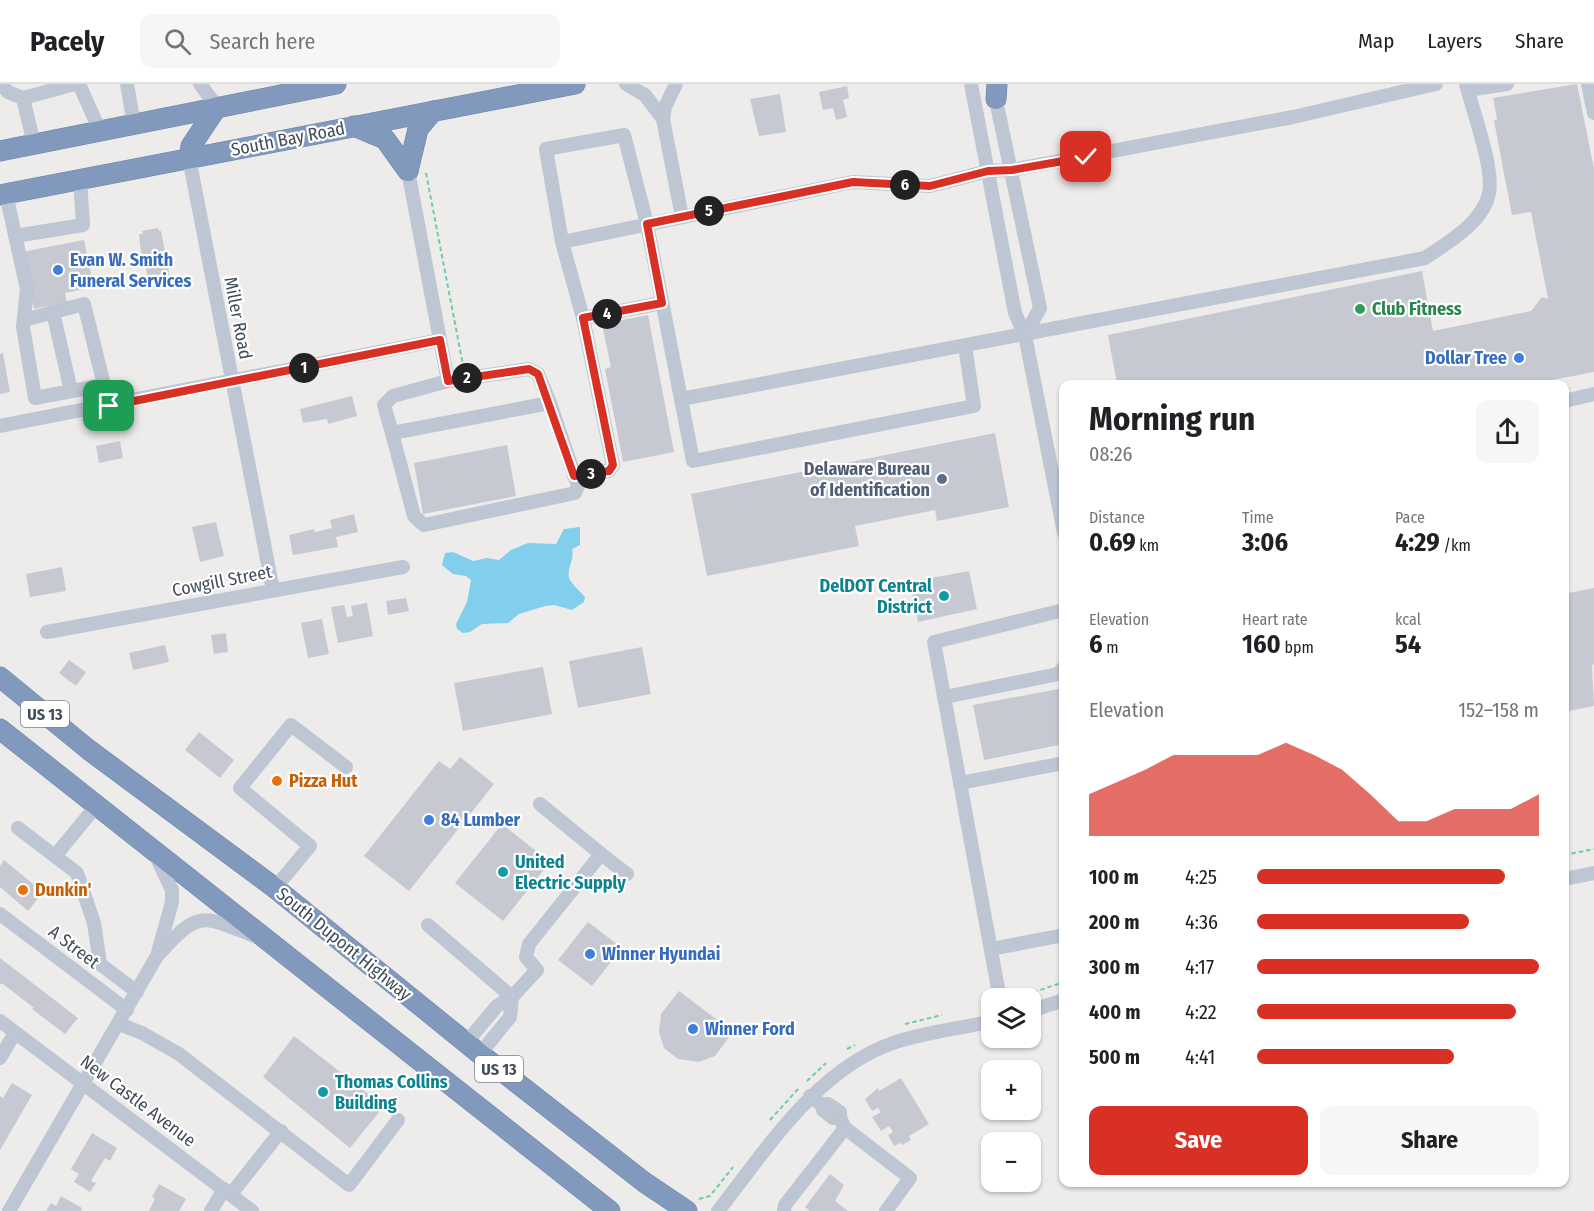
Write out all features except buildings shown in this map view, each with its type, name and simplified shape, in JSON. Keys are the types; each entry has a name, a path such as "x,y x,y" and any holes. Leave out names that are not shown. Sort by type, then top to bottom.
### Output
{"highway":[{"path":"0,151 336,84"},
{"name":"South Bay Road","path":"3,194 575,84"},
{"path":"189,158 191,146 217,107"},
{"path":"416,169 418,129 433,111"},
{"path":"354,126 386,139 416,169"},
{"path":"0,137 34,144"},
{"name":"South Dupont Highway","path":"0,677 89,750 275,888 473,1049 644,1182 687,1211"},
{"path":"0,692 89,750"},
{"name":"US 13","path":"0,729 610,1211"},
{"path":"644,1182 673,1211"}],"street":[{"path":"1,84 8,92 23,98 75,84"},
{"path":"79,84 100,131"},
{"path":"128,84 134,124"},
{"path":"200,84 217,107"},
{"path":"626,84 645,95 663,119"},
{"path":"676,84 664,107 663,119 682,217"},
{"path":"971,84 1015,313 1025,335 1059,502"},
{"path":"562,242 853,182 930,186 988,171 1012,170 1293,117 1437,84"},
{"path":"681,399 1425,258 1466,227 1480,213 1490,194 1489,173 1467,87 1507,84"},
{"path":"1588,84 1594,113"},
{"path":"995,89 1040,308 1025,335"},
{"path":"23,98 34,144"},
{"path":"574,476 609,471 613,465 583,318 562,242 546,149 624,135 647,224 693,461 975,406 965,346"},
{"name":"Miller Road","path":"189,158 273,590"},
{"path":"416,169 448,381"},
{"path":"15,236 83,225 80,179"},
{"path":"3,194 27,289 24,320 35,398 104,385 84,304 24,320"},
{"path":"583,318 662,303"},
{"path":"53,312 71,391"},
{"path":"0,426 440,340"},
{"path":"529,369 538,374 574,476 578,486 575,494 424,525 414,516 384,405 393,396 448,381 529,369"},
{"path":"1569,399 1594,394"},
{"path":"392,433 550,403"},
{"name":"Cowgill Street","path":"47,632 403,567"},
{"path":"998,988 934,642 1059,611"},
{"path":"945,698 1059,673"},
{"path":"275,888 310,846 240,788 291,724 346,767"},
{"path":"960,783 1059,764"},
{"path":"540,804 627,874"},
{"path":"55,856 97,805"},
{"path":"18,828 77,873 94,923 100,964 137,992"},
{"path":"153,850 172,890 172,902 157,956"},
{"path":"473,1049 510,1017 512,997 537,970 526,957 529,944 601,854"},
{"path":"1569,878 1594,873"},
{"name":"A Street","path":"0,914 127,1010"},
{"path":"9,1211 157,956 182,928 197,920 212,919 269,942"},
{"path":"428,925 512,997"},
{"path":"991,949 1059,936"},
{"path":"1041,1007 1059,1002"},
{"name":"New Castle Avenue","path":"0,1021 252,1211"},
{"path":"718,1211 810,1096 845,1067 892,1043 981,1023"},
{"path":"119,1024 142,1033 179,1054 350,1185 398,1120"},
{"path":"0,1058 15,1033"},
{"path":"810,1096 822,1105 823,1110 833,1119 843,1123 910,1178 886,1211"},
{"path":"784,1211 785,1205 843,1123"},
{"path":"211,1211 281,1131"}],"path":[{"path":"416,169 464,373"},
{"path":"1569,854 1594,849"},
{"path":"1041,990 1059,984"}],"water":[{"path":"580,527 580,545 572,549 569,578 585,597 584,602 572,610 554,605 545,606 519,614 508,623 482,624 470,632 463,633 457,629 456,624 467,602 471,580 466,576 453,574 442,565 445,553 453,552 473,561 487,558 499,560 511,550 528,543 556,544 564,529"}],"place":[{"name":"Evan W. Smith Funeral Services","path":"58,270"},
{"name":"Club Fitness","path":"1360,309"},
{"name":"Dollar Tree","path":"1519,358"},
{"name":"Delaware Bureau of Identification","path":"942,479"},
{"name":"DelDOT Central District","path":"944,596"},
{"name":"Pizza Hut","path":"277,781"},
{"name":"84 Lumber","path":"429,820"},
{"name":"United Electric Supply","path":"503,872"},
{"name":"Dunkin'","path":"23,890"},
{"name":"Winner Hyundai","path":"590,954"},
{"name":"Winner Ford","path":"693,1029"},
{"name":"Thomas Collins Building","path":"323,1092"}],"route":[{"path":"109,406 440,340 448,381 529,369 538,374 574,476 609,471 613,465 583,318 662,303 647,224 853,182 930,186 988,171 1012,170 1086,157"}]}
